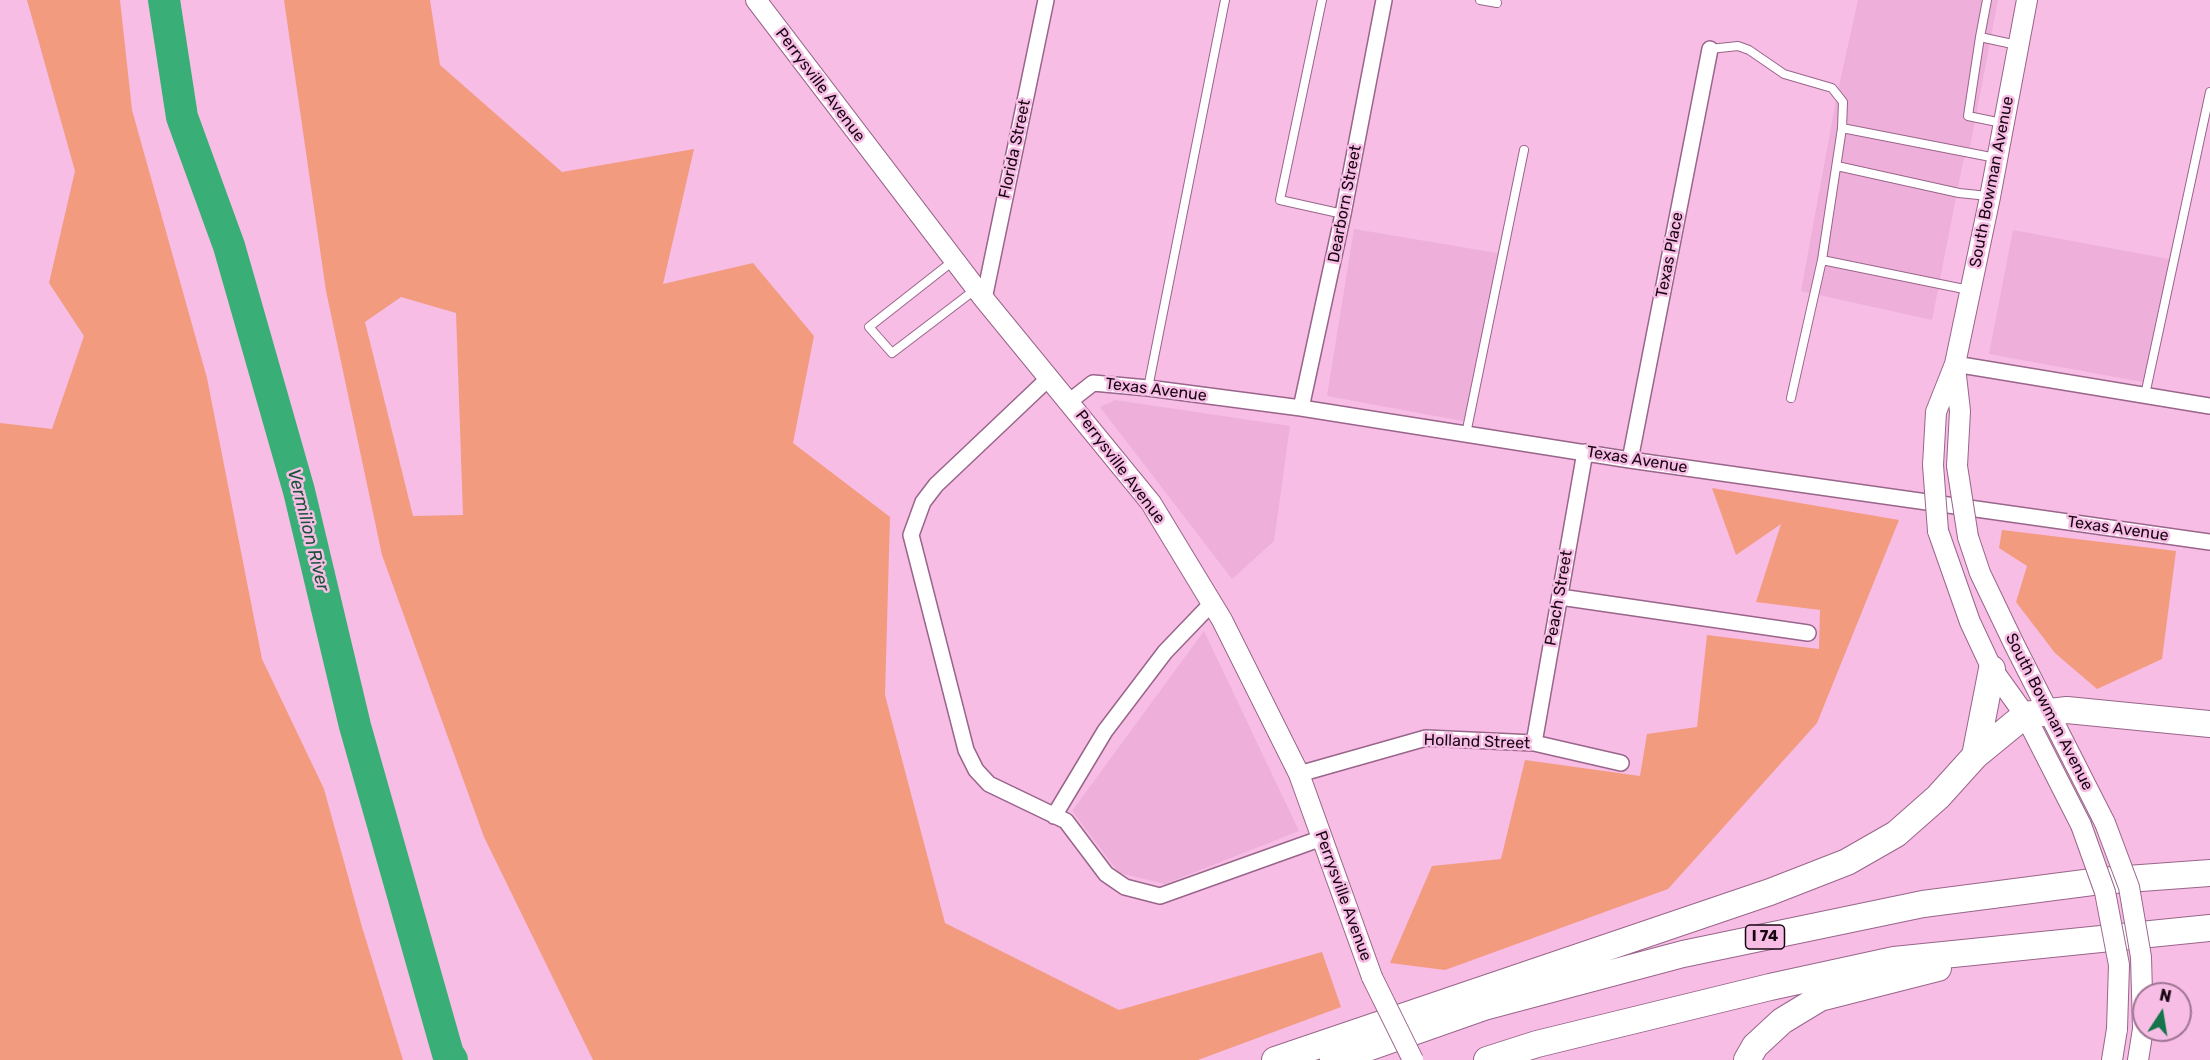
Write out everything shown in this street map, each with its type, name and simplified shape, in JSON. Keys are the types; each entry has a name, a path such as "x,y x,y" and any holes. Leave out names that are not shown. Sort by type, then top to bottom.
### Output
{"highway":[{"path":"1976,756 1992,669"},
{"path":"1275,1060 1770,892 1847,862 1896,834 1938,797 1976,756 2037,713 2067,710 2210,724"},
{"name":"I 74","path":"1333,1060 1484,1007 1683,954 1923,904 2100,880 2210,873"},
{"path":"1487,1060 1537,1044 1759,989 1894,960 2210,928"},
{"path":"1748,1060 1755,1046 1782,1021 1820,998 2025,946"}],"main road":[{"name":"Perrysville Avenue","path":"756,0 980,294 1151,503 1212,603 1299,774 1372,976 1413,1060"},
{"name":"South Bowman Avenue","path":"2027,0 1990,197 1955,364 1936,412 1932,465 1938,531 1970,622 1992,669 2037,713 2105,823 2129,887 2141,957 2142,982"},
{"name":"South Bowman Avenue","path":"1955,364 1960,411 1957,466 1968,537 1980,573 2037,713 2105,891 2119,965 2117,1029 2112,1060"},
{"name":"South Bowman Avenue","path":"2138,1060 2141,1042"}],"street":[{"name":"Florida Street","path":"980,294 1046,0"},
{"name":"Dearborn Street","path":"1301,408 1343,214 1384,0"},
{"name":"Texas Place","path":"1630,460 1710,49"},
{"path":"1955,364 2210,406"},
{"path":"1050,377 936,485 923,502 911,536 966,750 976,770 989,784 1066,821 1106,874 1125,887 1160,896 1322,838"},
{"name":"Texas Avenue","path":"1070,402 1094,383 1148,388 1301,408 1630,460 2210,542"},
{"name":"Peach Street","path":"1534,743 1585,452"},
{"path":"1560,597 1808,633"},
{"path":"1054,816 1105,731 1165,652 1212,603"},
{"name":"Holland Street","path":"1299,774 1426,738 1534,743 1621,763"}],"lane":[{"path":"1148,388 1225,0"},
{"path":"1322,0 1280,200 1343,214"},
{"path":"1480,0 1497,3"},
{"path":"1987,0 1968,116 2004,123"},
{"path":"1980,37 2018,45"},
{"path":"1710,49 1738,46 1749,50 1785,74 1832,88 1843,102 1842,128 1822,260 1791,398"},
{"path":"2145,397 2210,92"},
{"path":"1842,128 1997,158"},
{"path":"1466,434 1524,150"},
{"path":"1836,166 1957,193 1990,197"},
{"path":"955,260 869,327 892,352 980,294"},
{"path":"1822,260 1971,290"}],"shaded area":[{"path":"27,0 120,0 132,110 207,378 262,659 324,789 362,927 403,1060 0,1060 0,423 52,429 84,336 49,283 75,171"},
{"path":"284,0 430,0 440,65 562,172 694,149 663,284 753,263 814,336 793,443 890,517 885,695 945,923 1119,1010 1322,952 1341,1007 1198,1060 593,1060 484,837 382,555 326,291","holes":["401,297 456,313 463,515 413,516 365,322"]},
{"path":"1858,0 1998,0 1970,147 1963,162 1932,320 1801,291 1837,95"},
{"path":"1354,229 1503,254 1468,422 1327,396"},
{"path":"2013,230 2174,260 2148,383 1989,354"},
{"path":"1115,400 1290,426 1274,541 1232,579 1100,407"},
{"path":"1712,488 1899,520 1817,723 1668,889 1445,970 1390,963 1432,866 1501,859 1525,760 1640,776 1647,734 1697,727 1707,635 1819,649 1820,610 1756,602 1781,524 1736,555"},
{"path":"2002,530 2176,551 2162,659 2097,689 2055,653 2016,602 2027,566 1999,548"},
{"path":"1204,631 1299,831 1165,884 1119,873 1072,811"}],"waterway":[{"name":"Vermilion River","path":"164,0 182,117 229,246 299,491 355,726 448,1054 452,1060"}]}
